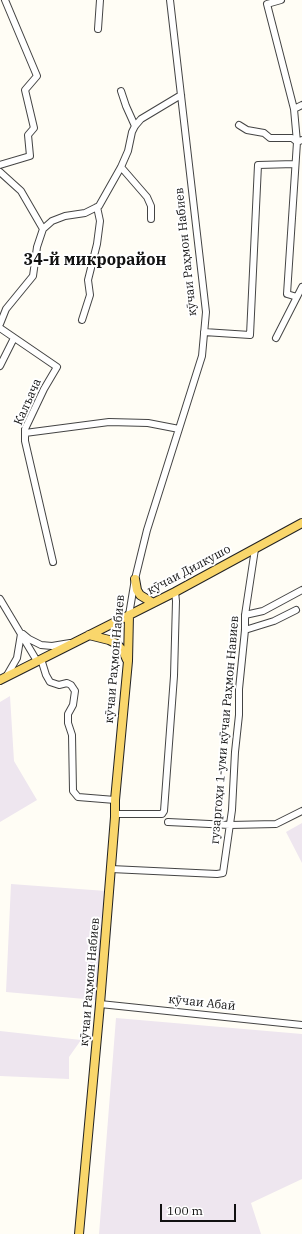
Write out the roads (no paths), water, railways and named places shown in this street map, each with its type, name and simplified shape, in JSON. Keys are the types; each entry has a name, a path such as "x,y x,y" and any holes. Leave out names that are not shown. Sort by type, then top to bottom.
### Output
{"main road":[{"name":"кӯчаи Дилкушо","path":"3,678 175,592 302,523"},
{"path":"135,579 136,590 140,595 153,603"},
{"name":"кӯчаи Раҳмон Набиев","path":"79,1234 100,1004 115,800 128,661 129,615"},
{"path":"89,635 109,640 117,644 123,651 128,661"}],"street":[{"path":"0,165 30,156 28,135 34,128 25,90 37,76 5,0"},
{"path":"98,29 100,0"},
{"name":"кӯчаи Раҳмон Набиев","path":"129,615 135,579 153,509 202,356 206,312 170,0"},
{"path":"281,0 267,4 294,109 299,141 295,164 287,294 297,297"},
{"path":"121,91 135,126"},
{"path":"0,324 6,309 33,276 37,248 43,229 52,221 64,216 85,213 99,206 121,167 128,151 135,126 141,119 181,95"},
{"path":"294,109 302,105"},
{"path":"239,125 247,130 264,133 270,138 292,138 299,141"},
{"path":"204,332 250,335 258,165 295,164"},
{"path":"121,167 147,197 151,206 151,219"},
{"path":"0,172 21,191 43,229"},
{"path":"82,320 90,295 88,280 97,244 100,221 97,207"},
{"path":"276,338 302,287"},
{"name":"Калъача","path":"0,328 57,367 25,429 25,441 53,562"},
{"path":"0,366 14,338"},
{"path":"26,433 110,422 148,424 179,429"},
{"name":"гузаргоҳи 1-уми кӯчаи Раҳмон Навиев","path":"111,869 223,873 230,825 239,715 239,689 246,630 245,614 255,548"},
{"path":"245,614 263,611 302,590"},
{"path":"115,814 162,814 164,811 174,676 175,592"},
{"path":"0,599 39,660 50,682 59,685 67,683 71,685 75,691 73,705 68,714 68,723 72,734 73,791 78,797 115,800"},
{"path":"246,630 274,621 296,610"},
{"path":"20,632 29,639 41,645 52,646 75,642"},
{"path":"3,678 17,658 20,632"},
{"path":"168,822 230,825 276,824 302,811"},
{"name":"кӯчаи Абаӣ","path":"100,1004 302,1025"}],"district":[{"name":"34-й микрорайон","path":"95,260"}]}
